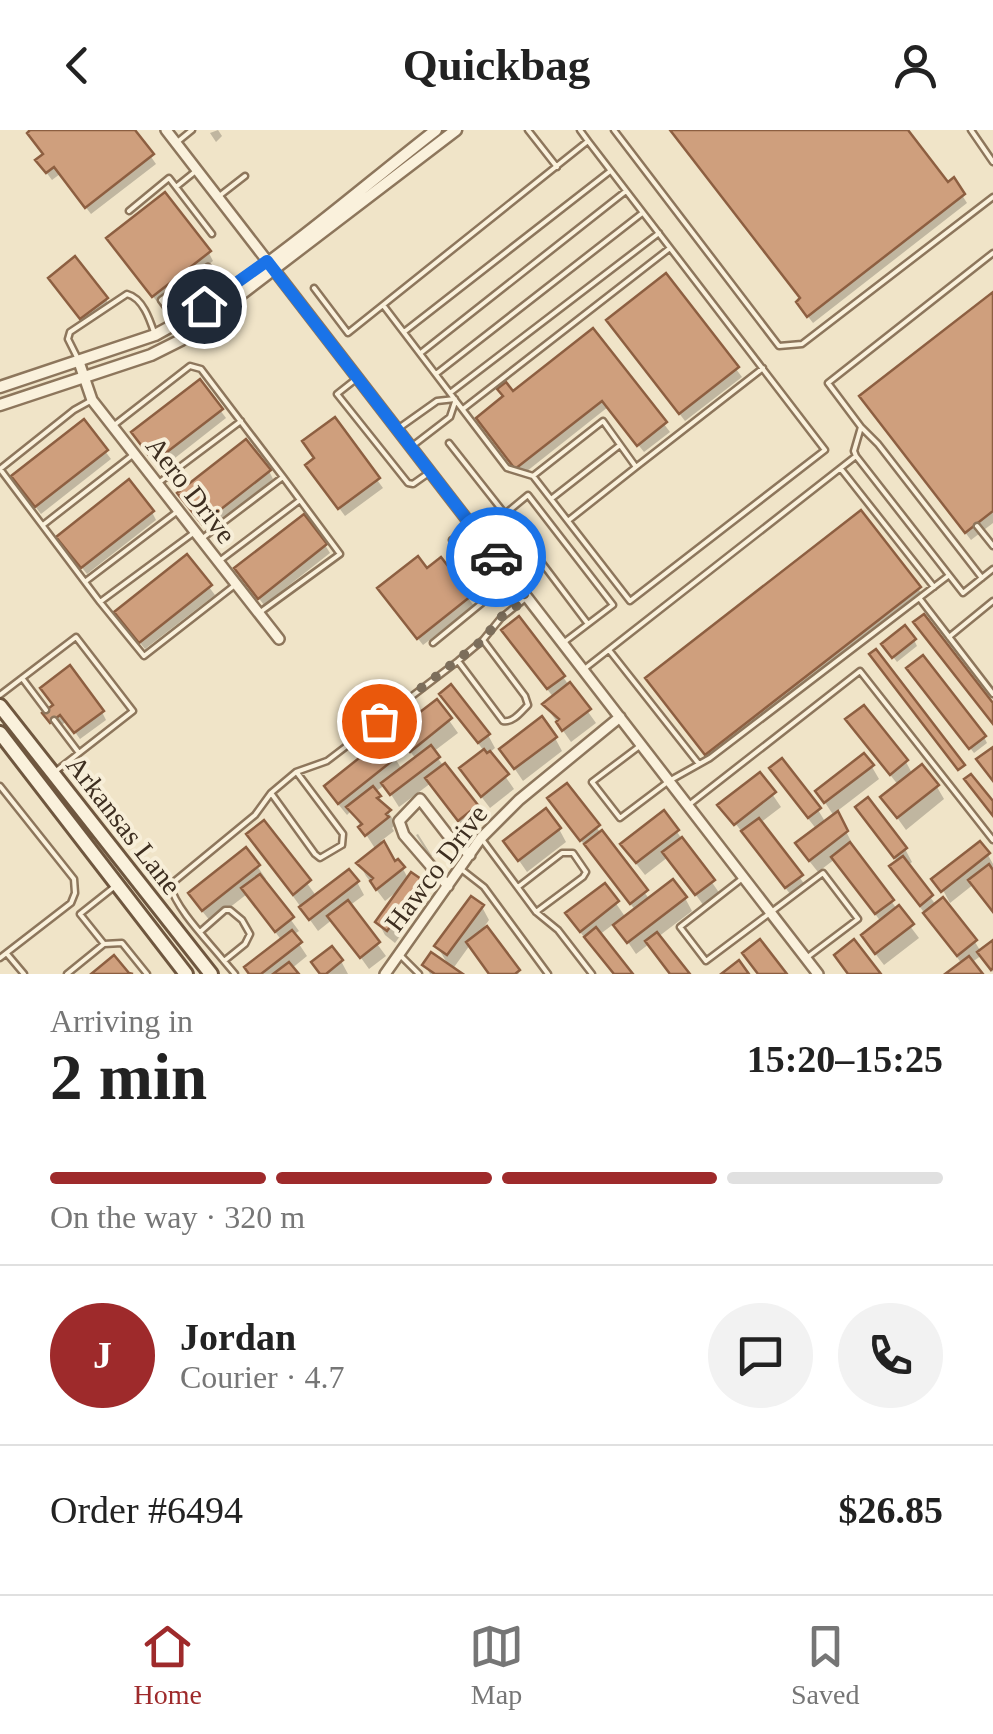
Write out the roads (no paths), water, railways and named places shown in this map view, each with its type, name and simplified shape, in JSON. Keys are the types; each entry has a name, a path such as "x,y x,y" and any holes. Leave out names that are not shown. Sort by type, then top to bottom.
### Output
{"main road":[{"name":"Arkansas Lane","path":"0,706 211,974"},
{"name":"Arkansas Lane","path":"1,738 186,974"}],"street":[{"path":"166,130 818,974"},
{"path":"0,406 150,356 181,340 436,130"},
{"path":"0,388 155,335 178,322 271,266 456,130"},
{"name":"Aero Drive","path":"79,362 92,400 278,639"},
{"name":"Hawco Drive","path":"384,974 481,838 519,800 620,717"},
{"path":"448,886 404,834 399,822 408,809 420,800 470,855"}],"lane":[{"path":"176,143 192,130"},
{"path":"528,130 556,167"},
{"path":"384,306 507,468 533,476 630,601 825,450 580,130"},
{"path":"614,130 779,346 802,344 993,197"},
{"path":"971,130 993,162"},
{"path":"314,288 348,333 588,142"},
{"path":"176,187 197,170"},
{"path":"404,332 611,170"},
{"path":"218,198 245,176"},
{"path":"129,211 169,178 212,234"},
{"path":"420,354 626,191"},
{"path":"436,374 643,212"},
{"path":"450,393 659,233"},
{"path":"463,410 670,248"},
{"path":"982,578 828,383 993,253"},
{"path":"178,322 160,300 208,267 230,290"},
{"path":"79,362 68,339 70,332 127,294 134,296 155,335"},
{"path":"112,426 190,366 202,369 340,554 258,614"},
{"path":"568,521 762,368"},
{"path":"357,378 337,394 408,483 413,484 430,472"},
{"path":"92,400 0,469 100,602 144,656 236,584"},
{"path":"397,429 437,401 455,400"},
{"path":"411,447 450,416 455,400"},
{"path":"157,484 241,421"},
{"path":"533,476 603,422 636,467"},
{"path":"861,427 856,456 963,593 993,570"},
{"path":"450,443 588,624"},
{"path":"551,499 620,445"},
{"path":"42,525 134,454"},
{"path":"583,670 856,456"},
{"path":"841,468 934,586"},
{"path":"100,602 284,477"},
{"path":"507,572 485,584 452,540 505,514 528,495 613,605 563,644"},
{"path":"218,562 300,500"},
{"path":"85,582 178,511"},
{"path":"977,526 993,546"},
{"path":"641,745 592,782 620,818 699,764 949,576"},
{"path":"433,643 488,598 493,582"},
{"path":"235,974 200,932 170,885 254,815 271,793 296,772 327,762 458,661 483,640 500,618 527,598"},
{"path":"919,598 993,694"},
{"path":"949,637 993,601"},
{"path":"0,694 76,637 133,710 52,774"},
{"path":"458,661 502,721 518,714 528,705 525,696 483,640"},
{"path":"608,650 699,764"},
{"path":"688,806 860,671 993,840"},
{"path":"22,678 46,710"},
{"path":"54,720 79,753"},
{"path":"271,793 320,858 342,845 343,834 296,772"},
{"path":"0,786 74,879 76,892 71,903 0,958"},
{"path":"481,838 536,912 558,930 592,974"},
{"path":"518,887 562,853 573,853 581,860 586,872 583,877 536,912"},
{"path":"461,869 484,887 548,974"},
{"path":"744,878 680,926 706,961 823,873 858,920 806,958"},
{"path":"80,914 131,874"},
{"path":"71,903 104,944"},
{"path":"200,932 225,910 242,920 250,934 248,940 224,961"},
{"path":"67,974 104,944 122,943 147,974"},
{"path":"8,954 24,974"},
{"path":"398,954 419,974"}]}
